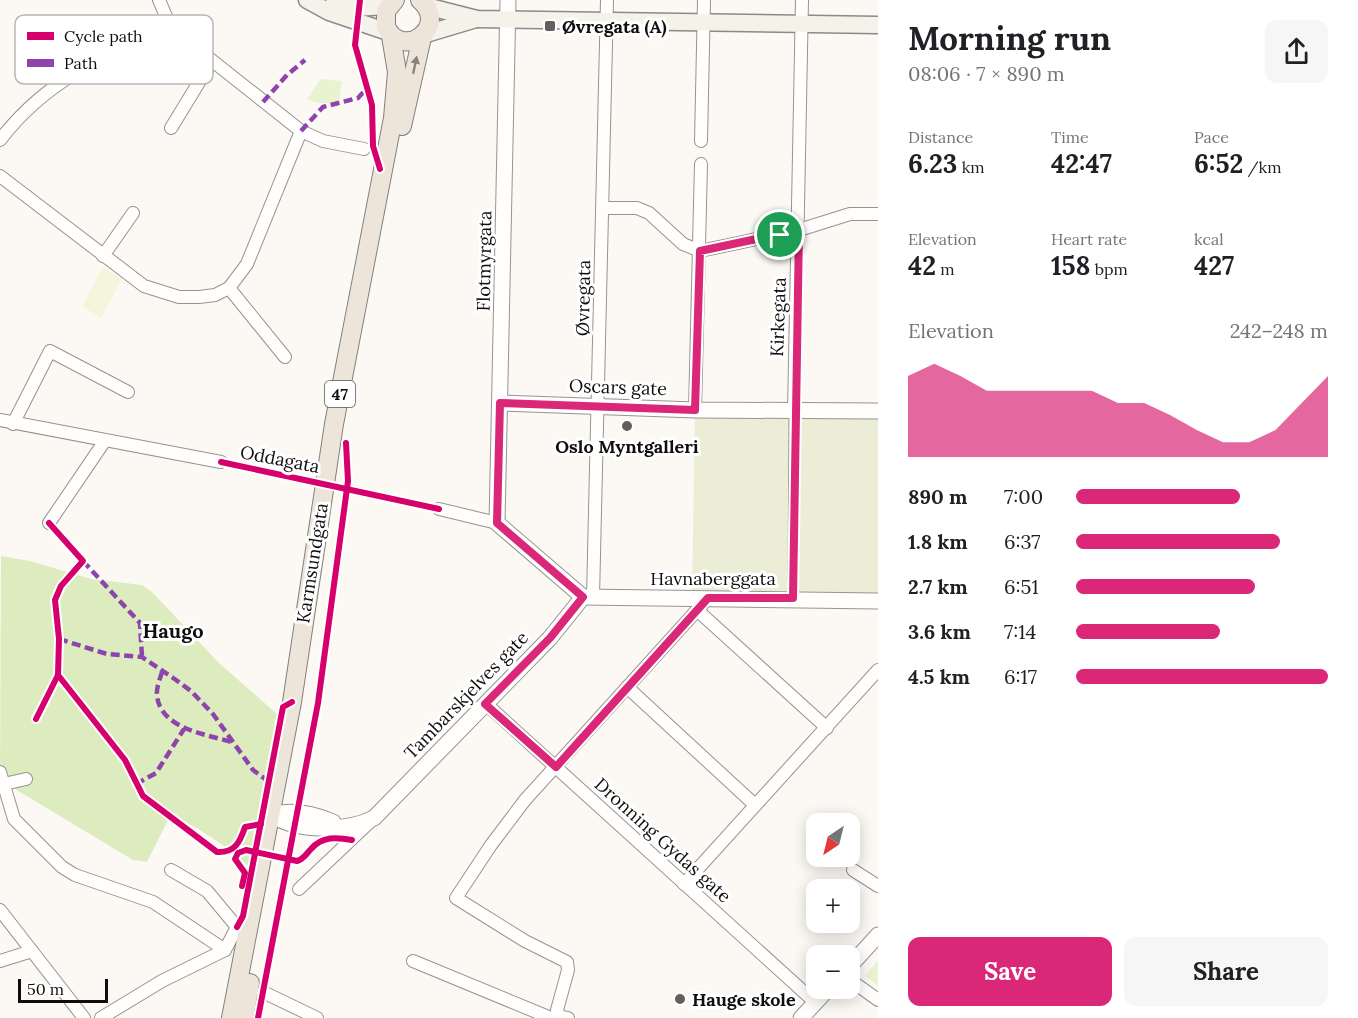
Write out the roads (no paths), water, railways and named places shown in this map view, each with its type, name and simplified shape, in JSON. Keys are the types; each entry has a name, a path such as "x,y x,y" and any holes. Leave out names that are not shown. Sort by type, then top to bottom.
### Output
{"main road":[{"path":"312,2 329,12 410,42 424,35 477,19 878,25"},
{"path":"312,2 353,8 392,2"},
{"name":"47","path":"390,34 384,16 392,2"},
{"path":"423,2 477,19"},
{"name":"47","path":"423,2 430,17 424,35"},
{"name":"Karmsundgata","path":"244,1018 278,816 292,702 334,424 393,118 397,72 390,34"},
{"name":"Karmsundgata","path":"231,1018 302,709 325,538 348,396 424,35"}],"street":[{"path":"159,0 165,15"},
{"name":"Flotmyrgata","path":"497,523 508,0"},
{"name":"Øvregata","path":"588,597 598,405 607,0"},
{"path":"701,141 704,0"},
{"name":"Kirkegata","path":"793,598 794,411 802,0"},
{"path":"213,62 301,131 323,141 364,149"},
{"path":"0,140 36,100 58,84"},
{"path":"171,128 198,84"},
{"path":"0,176 144,286 162,293 199,297 214,295 229,288 247,264 301,131"},
{"path":"695,410 701,164"},
{"path":"603,208 637,208 649,213 683,244 700,251 799,230 850,214 878,214"},
{"path":"103,256 134,213"},
{"path":"229,288 285,357"},
{"path":"13,424 50,351 128,392"},
{"name":"Oscars gate","path":"500,403 695,410 878,411"},
{"name":"Oddagata","path":"0,420 104,442 221,462"},
{"path":"49,523 104,442"},
{"path":"439,509 497,523 588,597"},
{"name":"Havnaberggata","path":"588,597 793,598 878,601"},
{"name":"Tambarskjelves gate","path":"299,890 374,818 588,597"},
{"path":"413,961 557,1018 557,1004 568,970 567,962 525,941 456,898 514,814 708,598"},
{"path":"697,610 826,728"},
{"path":"684,884 878,670"},
{"path":"627,687 755,806"},
{"name":"Dronning Gydas gate","path":"485,704 816,1003"},
{"path":"26,779 2,778 14,819 62,867 75,875 153,902 225,950"},
{"path":"278,816 295,826 343,826 362,824 374,818"},
{"path":"101,1018 162,981 225,950 237,927 207,891 171,870"},
{"path":"853,870 878,886"},
{"path":"0,909 84,1018"},
{"path":"860,955 878,935"},
{"path":"0,961 32,951"},
{"path":"860,987 878,1000"},
{"path":"263,992 316,1018"},
{"path":"801,1018 819,999"}],"place":[{"name":"Øvregata (A)","path":"550,26"},
{"name":"Oslo Myntgalleri","path":"627,426"},
{"name":"Hauge skole","path":"680,999"}],"district":[{"name":"Haugo","path":"173,630"}]}
